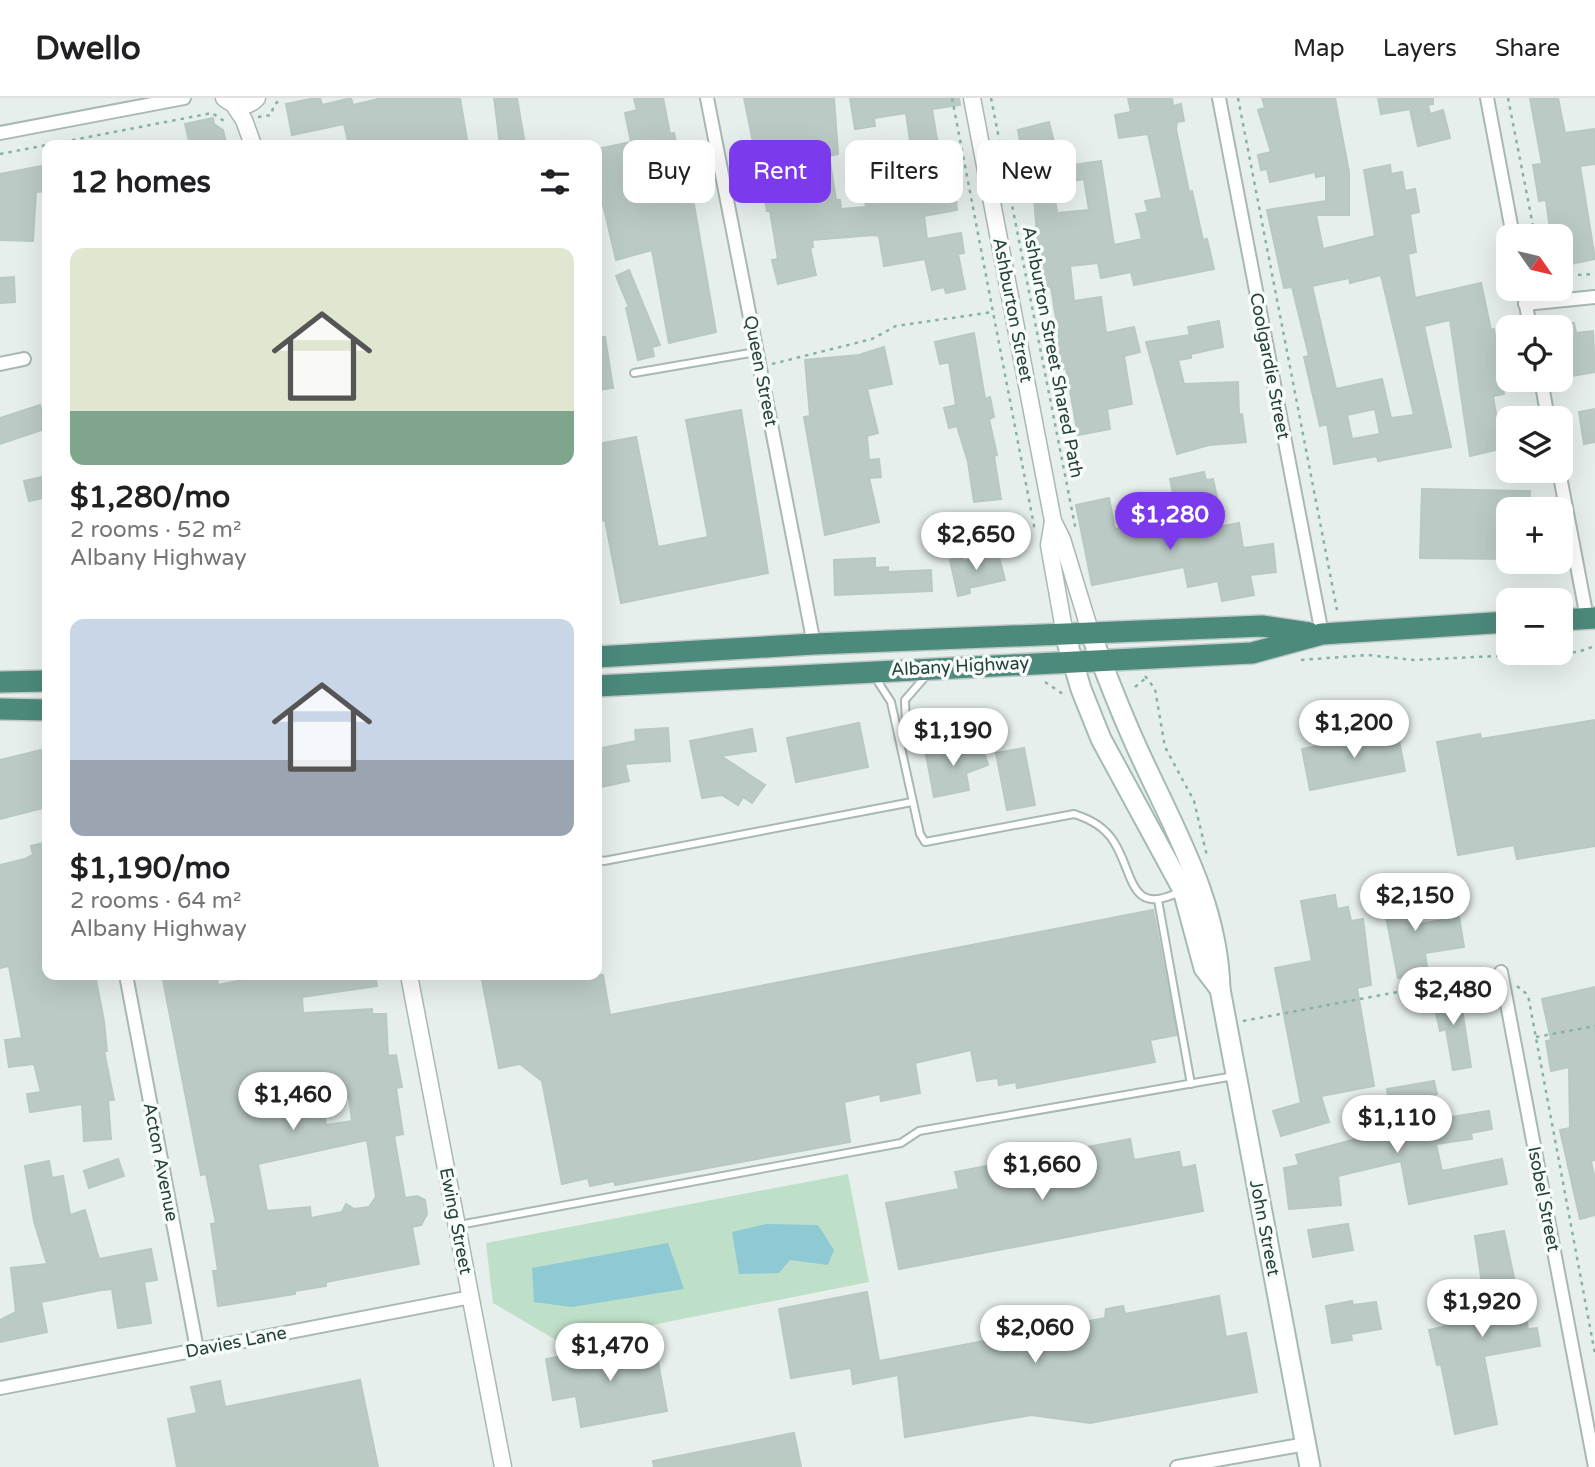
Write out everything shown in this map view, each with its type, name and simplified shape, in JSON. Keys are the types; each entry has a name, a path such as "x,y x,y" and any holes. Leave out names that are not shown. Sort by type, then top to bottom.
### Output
{"highway":[{"path":"1573,619 1591,618"},
{"name":"Albany Highway","path":"602,657 814,644 1262,626 1322,634 1496,623"},
{"name":"Albany Highway","path":"602,686 867,670 1252,653 1322,634"},
{"path":"0,682 42,681"},
{"path":"0,709 42,710"}],"main road":[{"name":"John Street","path":"1091,634 1219,960 1220,989 1226,1024 1310,1467"},
{"name":"John Street","path":"1065,635 1072,662 1101,739 1191,885"}],"street":[{"path":"0,133 184,98"},
{"name":"Queen Street","path":"707,98 814,644"},
{"name":"Ashburton Street","path":"972,98 1054,521 1091,634"},
{"name":"Coolgardie Street","path":"1219,98 1322,634"},
{"path":"1487,98 1511,224"},
{"path":"226,100 245,106 256,100"},
{"path":"226,100 252,140"},
{"path":"252,140 256,100"},
{"path":"1525,304 1595,297"},
{"path":"1525,301 1527,315"},
{"path":"0,364 24,359"},
{"path":"1562,483 1591,618"},
{"name":"Ashburton Street","path":"1054,521 1049,545 1065,635"},
{"name":"Isobel Street","path":"1501,972 1595,1467"},
{"name":"Acton Avenue","path":"127,980 197,1349"},
{"name":"Ewing Street","path":"410,980 503,1467"},
{"name":"Davies Lane","path":"0,1388 471,1297"},
{"path":"1177,1467 1306,1444"}],"lane":[{"path":"634,373 757,351"},
{"path":"940,668 920,680 909,691 905,700 906,726 902,739 912,802 925,842 1074,814 1093,820 1114,841 1135,890 1143,898 1158,900 1191,885"},
{"path":"867,670 887,692 896,731 902,739"},
{"path":"602,860 912,802"},
{"path":"1158,900 1191,1084"},
{"path":"457,1225 901,1143 919,1130 1236,1076"}],"path":[{"path":"271,115 274,105 282,98"},
{"path":"952,98 1037,539"},
{"name":"Ashburton Street Shared Path","path":"991,98 1076,533"},
{"path":"1238,98 1337,610"},
{"path":"1508,98 1533,224"},
{"path":"73,140 212,113 228,123"},
{"path":"0,154 42,146"},
{"path":"1573,275 1595,274"},
{"path":"760,367 861,342 896,326 993,312"},
{"path":"1301,660 1368,655 1414,660 1578,652 1595,646"},
{"path":"1135,687 1155,674"},
{"path":"1226,1024 1501,972 1528,995 1595,1354"},
{"path":"1536,1037 1595,1026"}],"green space":[{"path":"848,1174 869,1282 561,1343 493,1303 486,1243"}],"water":[{"path":"766,1224 818,1225 834,1250 828,1265 790,1260 779,1273 739,1274 732,1232"},
{"path":"668,1243 684,1289 572,1307 534,1302 532,1268"}],"building":[{"path":"315,98 320,98 322,105 351,98 353,105 382,98 460,98 467,140 348,140 344,124 292,135 286,104"},
{"path":"494,98 517,98 524,140 499,140"},
{"path":"634,98 663,98 670,134 674,133 676,140 631,140 625,113 637,110"},
{"path":"744,98 834,98 838,154 831,156 831,140 753,140"},
{"path":"850,98 959,98 960,105 932,109 937,140 910,140 906,113 874,118 875,126 855,129"},
{"path":"1128,98 1172,98 1173,106 1181,104 1184,121 1177,122 1176,129 1189,192 1192,191 1203,240 1207,239 1214,269 1134,285 1131,272 1101,278 1098,263 1070,266 1074,301 1101,297 1106,333 1134,327 1140,352 1124,356 1132,404 1107,409 1110,429 1078,435 1066,368 1059,370 1053,344 1060,343 1051,287 1041,288 1034,203 1056,203 1057,213 1089,210 1084,179 1076,180 1076,165 1101,161 1114,245 1142,239 1136,214 1148,212 1145,201 1162,198 1148,134 1119,138 1115,115 1131,112"},
{"path":"1262,98 1335,98 1349,172 1349,215 1316,215 1323,249 1375,236 1364,170 1390,165 1391,174 1402,172 1405,191 1415,189 1419,212 1410,214 1416,252 1408,254 1415,298 1481,283 1496,342 1496,392 1504,394 1493,396 1496,450 1470,456 1450,320 1424,326 1451,447 1378,461 1377,456 1334,464 1327,424 1320,426 1304,357 1309,356 1292,287 1284,288 1267,210 1326,201 1326,175 1316,177 1315,172 1270,182 1267,169 1261,170 1258,155 1271,152 1258,110 1265,108","holes":["1381,275 1414,415 1391,418 1382,379 1336,389 1312,286 1349,278 1350,283","1375,409 1380,434 1352,439 1347,415"]},
{"path":"1378,98 1433,98 1433,104 1428,105 1430,114 1443,110 1450,138 1418,146 1410,109 1381,114"},
{"path":"1530,98 1558,98 1565,133 1595,129 1595,164 1580,166 1595,259 1573,264 1573,224 1549,224 1546,200 1539,201 1533,165 1542,164"},
{"path":"213,118 214,124 223,130 225,140 189,140 185,124"},
{"path":"1049,122 1053,140 1020,140 1018,130"},
{"path":"623,144 623,203 694,203 716,332 669,343 652,250 616,260 602,200 602,148"},
{"path":"42,166 42,191 36,192 33,241 0,240 0,174"},
{"path":"831,169 836,200 840,200 841,209 866,207 865,203 956,203 957,210 924,216 927,239 961,233 964,253 958,254 965,289 946,293 944,287 932,290 925,259 884,266 879,236 873,235 812,240 813,247 810,248 816,275 778,284 772,260 778,259 770,211 767,211 765,203 831,203"},
{"path":"629,270 660,345 652,347 654,356 638,360 626,308 629,307 616,276"},
{"path":"14,277 15,302 0,303 0,278"},
{"path":"1219,321 1223,347 1191,354 1191,358 1178,360 1184,384 1238,382 1239,415 1242,414 1246,442 1209,445 1177,454 1146,342 1190,335 1188,327"},
{"path":"1573,323 1576,333 1593,331 1595,372 1573,376"},
{"path":"974,333 985,399 990,397 994,417 989,419 997,455 994,456 1001,499 974,502 968,462 957,426 949,428 944,408 956,405 949,362 940,364 935,342"},
{"path":"602,337 605,337 613,388 602,389"},
{"path":"884,347 892,384 867,389 878,433 867,436 869,460 879,459 881,477 869,478 879,522 825,535 804,417 810,416 805,360 859,355"},
{"path":"40,405 42,430 0,444 0,418"},
{"path":"1595,409 1595,442 1584,444 1579,412"},
{"path":"741,410 768,573 621,603 605,520 602,521 602,443 636,437 658,547 708,537 686,420"},
{"path":"1204,472 1206,480 1213,479 1217,497 1176,507 1170,479"},
{"path":"42,477 42,498 29,501 24,481"},
{"path":"1422,489 1530,491 1530,497 1496,497 1496,559 1420,558"},
{"path":"1109,498 1115,529 1174,517 1177,535 1239,523 1243,548 1273,544 1276,572 1250,575 1254,595 1222,601 1218,581 1188,587 1184,567 1092,585 1076,505"},
{"path":"998,553 1005,580 969,588 970,593 958,596 950,560 962,557 963,561"},
{"path":"875,558 875,568 888,567 888,572 931,570 932,591 835,595 834,560"},
{"path":"1595,720 1595,846 1517,859 1514,845 1458,855 1437,742 1480,734 1481,739"},
{"path":"859,723 868,767 796,782 787,738"},
{"path":"668,728 670,761 625,764 629,781 602,787 602,748 636,741 635,730"},
{"path":"752,729 756,751 721,756 765,785 752,803 743,797 738,805 722,795 702,798 690,741"},
{"path":"1397,730 1405,771 1310,790 1302,749"},
{"path":"954,744 956,755 982,746 988,765 966,773 969,790 934,797 925,749"},
{"path":"1024,748 1035,805 1007,810 996,753"},
{"path":"41,750 42,808 0,819 0,760"},
{"path":"42,843 42,980 96,980 104,1021 107,1051 104,1051 114,1100 108,1100 111,1139 84,1141 82,1104 30,1112 27,1094 41,1092 34,1064 9,1067 5,1040 22,1038 9,966 0,968 0,865 33,855 31,846"},
{"path":"1405,887 1412,918 1417,917 1419,924 1459,917 1464,947 1425,953 1428,973 1398,978 1386,916 1379,918 1373,895"},
{"path":"1335,895 1337,909 1348,907 1351,921 1363,919 1371,985 1357,988 1374,1086 1321,1096 1329,1122 1281,1136 1273,1111 1301,1103 1275,968 1312,961 1301,901"},
{"path":"1153,910 1177,1035 1150,1040 1155,1062 1017,1088 1016,1082 999,1085 998,1078 977,1081 971,1050 915,1063 920,1093 881,1101 880,1094 844,1102 850,1142 615,1185 614,1181 590,1186 588,1178 562,1184 542,1081 520,1064 499,1068 482,980 602,980 603,975 610,1015"},
{"path":"163,980 218,980 218,985 242,980 376,980 377,986 302,997 303,1013 372,1009 372,1014 386,1014 388,1056 396,1055 402,1087 396,1088 403,1134 394,1136 405,1198 417,1196 425,1200 427,1214 421,1225 412,1227 419,1264 326,1282 326,1286 295,1291 295,1294 218,1306 213,1271 218,1271 211,1224 216,1223 206,1174 201,1175","holes":["349,1097 352,1121 326,1125 322,1102","367,1140 376,1197 369,1207 354,1209 346,1204 342,1212 311,1218 310,1207 267,1211 258,1164"]},
{"path":"1595,987 1595,1160 1591,1161 1595,1179 1595,1215 1580,1219 1560,1130 1570,1128 1569,1067 1551,1071 1546,1041 1551,1040 1542,999"},
{"path":"1459,990 1471,1067 1453,1070 1446,1029 1440,1031 1432,996"},
{"path":"1434,1081 1437,1094 1429,1096 1433,1120 1489,1111 1492,1129 1471,1133 1472,1139 1436,1144 1442,1171 1502,1159 1507,1184 1409,1204 1401,1161 1338,1176 1341,1205 1289,1209 1284,1168 1299,1165 1296,1155 1394,1129 1387,1089"},
{"path":"1130,1139 1134,1160 1179,1152 1182,1168 1195,1165 1203,1211 899,1269 886,1203 959,1189 955,1172"},
{"path":"118,1159 124,1176 89,1188 84,1171"},
{"path":"49,1161 52,1178 63,1176 70,1215 85,1210 99,1259 151,1249 157,1280 144,1282 151,1323 118,1328 112,1289 101,1290 41,1302 47,1332 0,1342 0,1320 16,1312 11,1268 47,1264 34,1221 25,1166"},
{"path":"1348,1224 1353,1250 1313,1257 1308,1230"},
{"path":"1504,1231 1522,1315 1525,1315 1528,1329 1537,1328 1540,1346 1484,1356 1497,1424 1455,1434 1441,1364 1437,1365 1429,1330 1487,1317 1475,1236"},
{"path":"867,1292 879,1361 1105,1318 1106,1309 1123,1306 1125,1314 1219,1296 1226,1337 1246,1333 1257,1392 1090,1423 1031,1415 905,1437 898,1375 853,1384 851,1368 791,1378 779,1309"},
{"path":"1352,1301 1353,1305 1376,1302 1381,1329 1351,1334 1352,1340 1332,1343 1326,1306"},
{"path":"654,1340 667,1411 581,1427 576,1396 553,1400 546,1359"},
{"path":"360,1380 378,1467 177,1467 168,1419 197,1413 191,1387 220,1381 225,1407"},
{"path":"794,1433 801,1467 654,1467 653,1461"}]}
